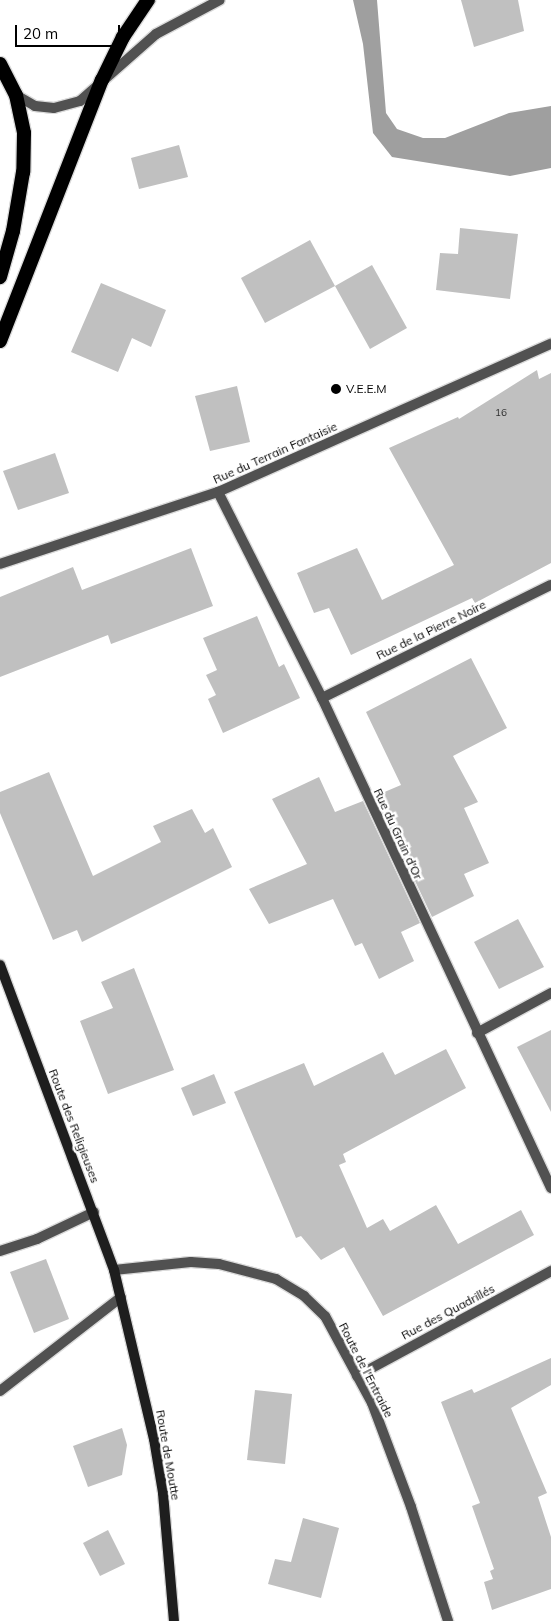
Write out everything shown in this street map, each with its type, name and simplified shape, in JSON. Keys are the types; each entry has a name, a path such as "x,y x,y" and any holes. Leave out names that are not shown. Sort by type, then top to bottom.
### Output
{"highway":[{"path":"0,341 102,80 123,37 148,0"},
{"path":"0,64 16,95 24,133 23,172 13,231 0,278"}],"main road":[{"name":"Route des Religieuses","path":"0,965 94,1212 114,1270 120,1297"},
{"name":"Route de Moutte","path":"120,1297 156,1448 165,1512 174,1621"}],"street":[{"path":"16,95 35,106 54,108 80,101 156,34 220,0"},
{"name":"Rue du Terrain Fantaisie","path":"0,564 218,492 551,344"},
{"name":"Rue du Grain d'Or","path":"218,492 322,698 551,1188"},
{"name":"Rue de la Pierre Noire","path":"322,698 551,585"},
{"path":"477,1033 551,993"},
{"path":"0,1251 37,1239 94,1212"},
{"name":"Route de l'Entraide","path":"114,1270 191,1262 219,1264 276,1280 304,1296 325,1316 372,1403 411,1507 448,1621"},
{"name":"Rue des Quadrillés","path":"357,1376 551,1271"},
{"path":"0,1391 120,1297"}],"shaded area":[{"path":"353,0 377,0 386,113 397,129 423,138 445,138 509,113 551,106 551,168 510,176 392,157 373,133 363,44"}],"building":[{"path":"461,0 518,0 524,31 474,47"},
{"path":"179,145 188,177 139,189 131,158"},
{"path":"460,228 518,234 510,299 436,290 440,253 458,254"},
{"path":"310,240 335,286 265,323 241,278"},
{"path":"372,265 407,328 370,349 335,286"},
{"path":"101,283 166,310 151,347 132,338 118,372 71,352"},
{"path":"537,370 539,379 551,373 551,563 475,603 472,598 351,655 329,608 314,613 297,573 357,548 382,600 454,565 389,448 458,417 459,419"},
{"path":"237,386 250,442 210,451 195,396"},
{"path":"55,453 69,493 18,510 3,471"},
{"path":"191,548 213,606 111,644 108,635 0,677 0,597 73,567 82,590"},
{"path":"257,616 279,667 284,664 300,698 223,733 208,699 216,695 206,675 217,670 203,638"},
{"path":"471,658 507,728 453,756 478,802 464,808 489,863 464,874 474,896 432,917 375,796 401,785 366,712"},
{"path":"49,772 93,876 161,842 153,826 192,809 205,833 213,828 232,867 82,942 77,930 53,940 0,813 0,792"},
{"path":"319,777 335,812 363,801 420,923 401,932 414,961 379,979 362,943 355,946 333,899 269,924 249,889 307,864 272,799"},
{"path":"518,919 544,967 499,989 474,942"},
{"path":"134,968 174,1070 108,1094 80,1021 113,1008 101,982"},
{"path":"551,1030 551,1112 517,1047"},
{"path":"446,1049 466,1088 343,1154 346,1162 339,1165 367,1228 383,1219 390,1231 436,1205 458,1244 521,1210 534,1235 383,1316 344,1247 321,1260 301,1236 296,1238 234,1092 304,1063 314,1086 383,1052 395,1075"},
{"path":"214,1074 226,1103 193,1116 181,1088"},
{"path":"46,1259 69,1319 34,1333 10,1272"},
{"path":"551,1358 551,1385 511,1408 547,1493 538,1497 551,1537 551,1589 492,1610 484,1582 493,1579 490,1571 494,1569 472,1506 480,1503 441,1402 472,1389 474,1393"},
{"path":"255,1390 292,1394 285,1464 247,1460"},
{"path":"122,1428 127,1445 122,1475 88,1487 73,1446"},
{"path":"303,1518 339,1528 321,1598 268,1584 275,1559 291,1562"},
{"path":"108,1530 125,1564 100,1576 83,1543"}],"place":[{"name":"V.E.E.M","path":"336,389"}]}
